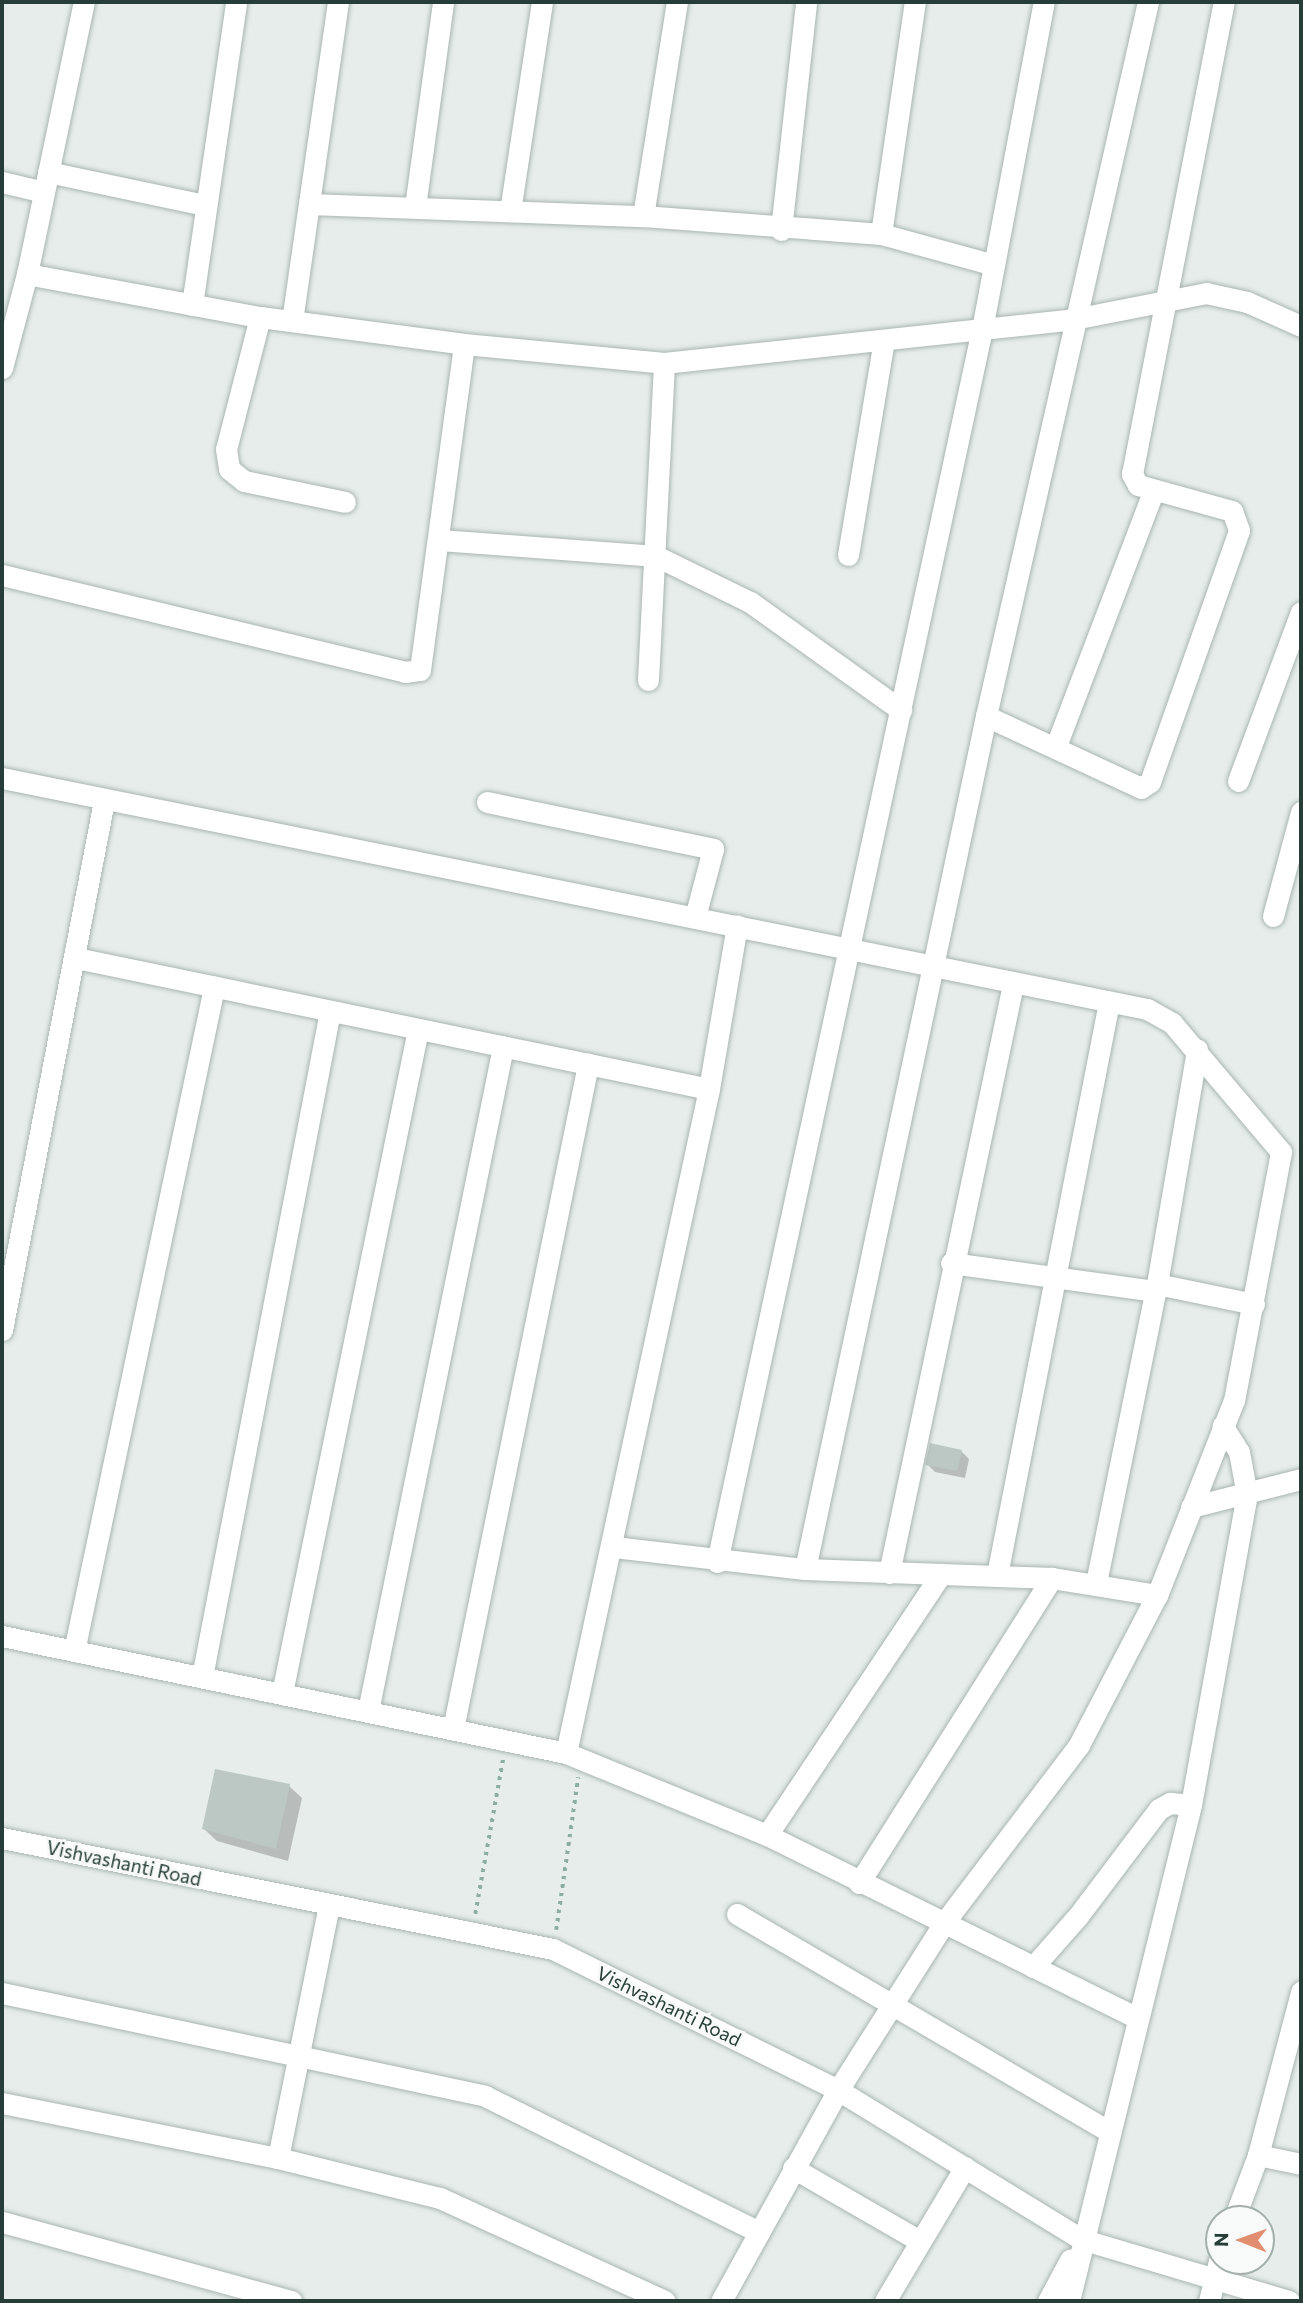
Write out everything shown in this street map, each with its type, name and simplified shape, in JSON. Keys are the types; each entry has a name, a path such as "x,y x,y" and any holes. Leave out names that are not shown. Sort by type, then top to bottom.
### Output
{"street":[{"path":"2,368 27,274 84,2"},
{"path":"192,305 236,2"},
{"path":"292,321 338,2"},
{"path":"415,207 443,2"},
{"path":"510,212 542,2"},
{"path":"643,216 677,2"},
{"path":"781,230 806,2"},
{"path":"881,234 915,2"},
{"path":"718,1562 982,329 991,264 1044,2"},
{"path":"805,1570 986,716 1148,2"},
{"path":"986,716 1056,746 1141,788 1150,782 1240,530 1232,511 1138,485 1132,474 1168,302 1224,2"},
{"path":"2,183 46,182 205,205"},
{"path":"309,204 643,216 781,230 881,234 991,264"},
{"path":"27,274 260,317 464,344 664,363 1074,319 1206,293 1223,295 1301,326"},
{"path":"260,317 226,449 229,469 244,481 345,502"},
{"path":"848,555 884,341"},
{"path":"2,575 405,672 420,670 426,649 464,344"},
{"path":"648,680 664,363"},
{"path":"1056,746 1154,490"},
{"path":"440,540 656,556 750,602 901,710"},
{"path":"1238,781 1301,612"},
{"path":"2,778 104,801 737,925 934,968 1147,1009 1172,1023 1197,1049 1281,1152 1254,1304 1223,1426 1157,1595 1079,1745 944,1923 838,2090 721,2301"},
{"path":"2,1330 76,958 104,801"},
{"path":"487,802 713,849 695,917"},
{"path":"1273,916 1301,812"},
{"path":"574,1756 614,1547 709,1089 737,925"},
{"path":"76,958 709,1089"},
{"path":"889,1573 951,1263 1013,984"},
{"path":"74,1651 214,987"},
{"path":"997,1575 1109,1002"},
{"path":"202,1677 330,1011"},
{"path":"282,1693 418,1029"},
{"path":"368,1711 503,1047"},
{"path":"1096,1583 1156,1288 1197,1049"},
{"path":"453,1729 588,1064"},
{"path":"951,1263 1156,1288 1254,1304"},
{"path":"1069,2301 1081,2239 1191,1805 1247,1495 1240,1452 1223,1426"},
{"path":"1191,1507 1247,1495 1301,1479"},
{"path":"614,1547 718,1562 805,1570 1052,1578 1157,1595"},
{"path":"767,1835 941,1573"},
{"path":"859,1883 1052,1578"},
{"path":"2,1636 574,1756 767,1835 859,1883 1136,2017"},
{"path":"1033,1967 1079,1916 1159,1809 1170,1803 1191,1805"},
{"name":"Vishvashanti Road","path":"2,1838 553,1949 838,2090 1081,2239 1205,2267"},
{"path":"278,2158 301,2056 329,1905"},
{"path":"737,1914 892,2008 1110,2132"},
{"path":"1239,2205 1258,2155 1301,1992"},
{"path":"2,1993 485,2096 760,2232"},
{"path":"2,2102 278,2158 440,2198 666,2301"},
{"path":"1258,2155 1301,2164"},
{"path":"885,2301 965,2167"},
{"path":"793,2168 920,2241"},
{"path":"2,2222 291,2301"},
{"path":"1048,2301 1081,2239"},
{"path":"1209,2301 1215,2275"},
{"name":"Vishvashanti Road","path":"1228,2275 1289,2301"}],"path":[{"path":"471,1933 507,1740"},
{"path":"553,1949 574,1756"}],"building":[{"path":"930,1443 962,1450 957,1471 925,1465"},
{"path":"215,1769 290,1784 276,1849 202,1829"}]}
